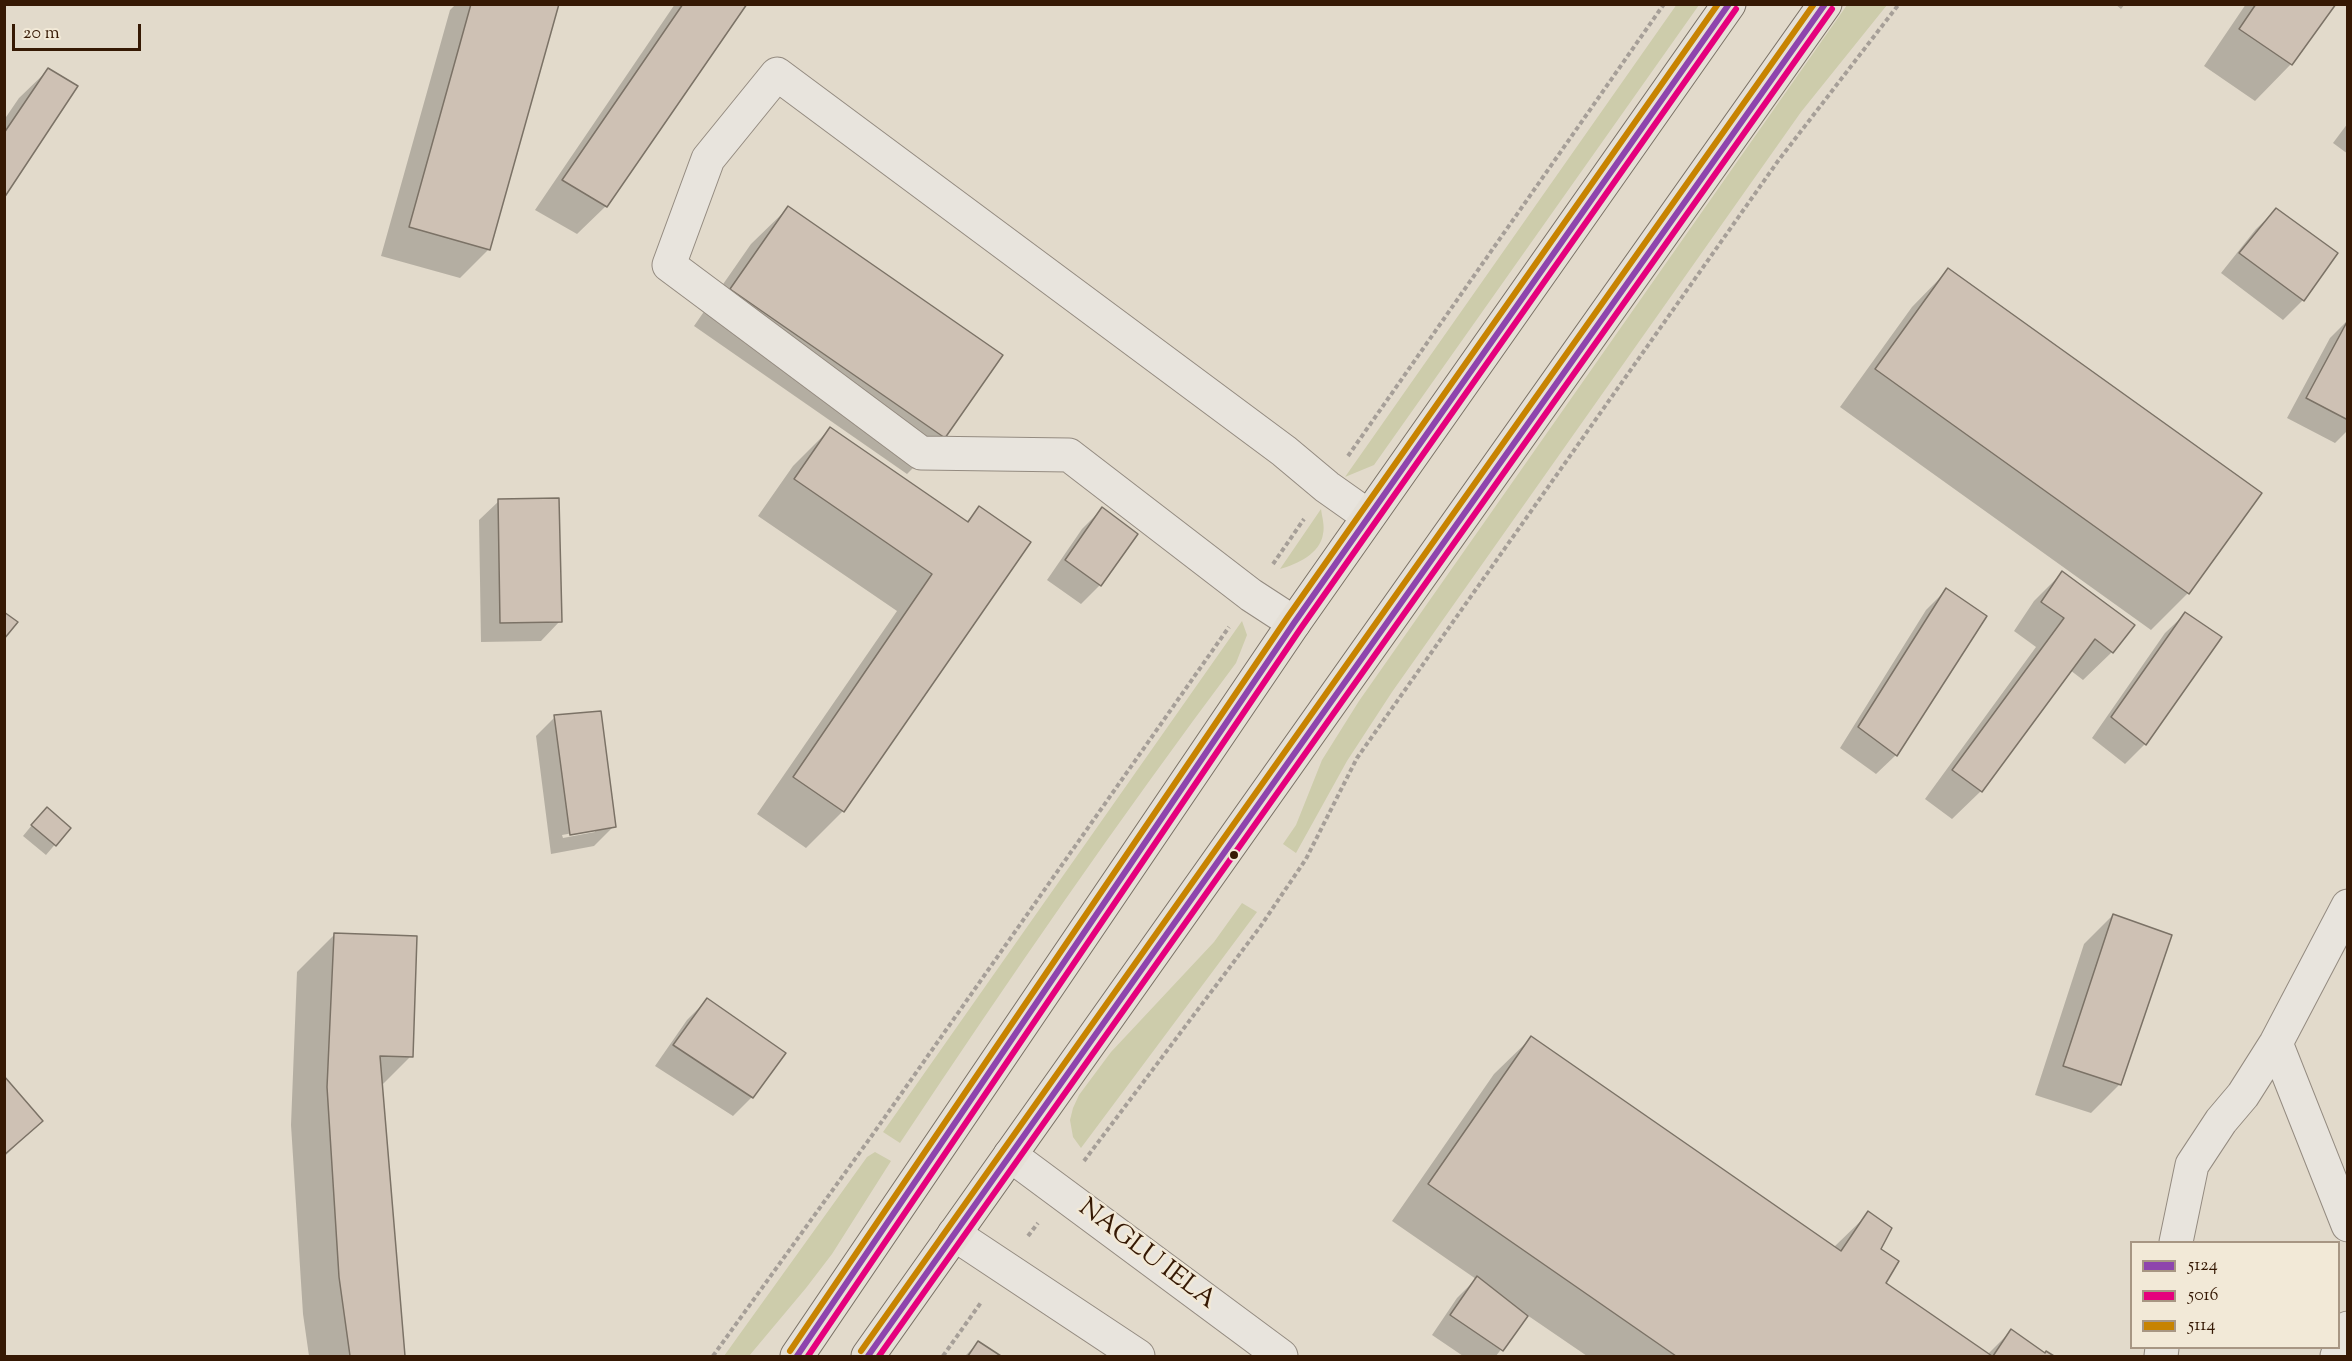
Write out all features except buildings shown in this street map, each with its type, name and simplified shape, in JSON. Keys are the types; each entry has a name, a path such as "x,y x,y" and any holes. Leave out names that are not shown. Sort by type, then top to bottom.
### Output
{"highway":[{"path":"797,1356 1294,623 1729,4"},
{"path":"868,1356 1825,4"}],"street":[{"path":"1294,623 1251,595 1069,455 921,453 669,266 708,159 777,74 1368,516"},
{"path":"2176,1241 2192,1165 2221,1121 2243,1095 2276,1042 2348,906"},
{"path":"2276,1042 2348,1225"},
{"name":"NAGLU IELA","path":"1010,1155 1281,1356"},
{"path":"954,1234 1138,1356"},
{"path":"2340,1348 2348,1328"}],"path":[{"path":"943,1356 1061,1192 1260,927 1306,859 1357,758 1778,161 1899,4"},
{"path":"713,1356 873,1134"}],"green space":[{"path":"1677,4 1699,5 1374,465 1345,477"},
{"path":"1847,5 1887,5 1801,112 1392,692 1347,761 1296,853 1283,844 1296,825 1322,760 1359,701"},
{"path":"1321,509 1324,531 1313,553 1280,569"},
{"path":"1242,621 1247,635 1236,663 1065,900 900,1143 883,1132"},
{"path":"1242,903 1257,912 1081,1148 1073,1137 1070,1120 1079,1095 1111,1052 1214,942"},
{"path":"875,1152 891,1161 832,1254 749,1356 724,1356 867,1157"}],"transit line":[{"name":"5114","path":"790,1351 1287,618 1718,4"},
{"name":"5124","path":"797,1356 1294,623 1729,4"},
{"name":"5114","path":"861,1351 1814,4"},
{"name":"5124","path":"868,1356 1825,4"},
{"name":"5016","path":"808,1356 1301,628 1736,9"},
{"name":"5016","path":"879,1356 1832,9"}]}
